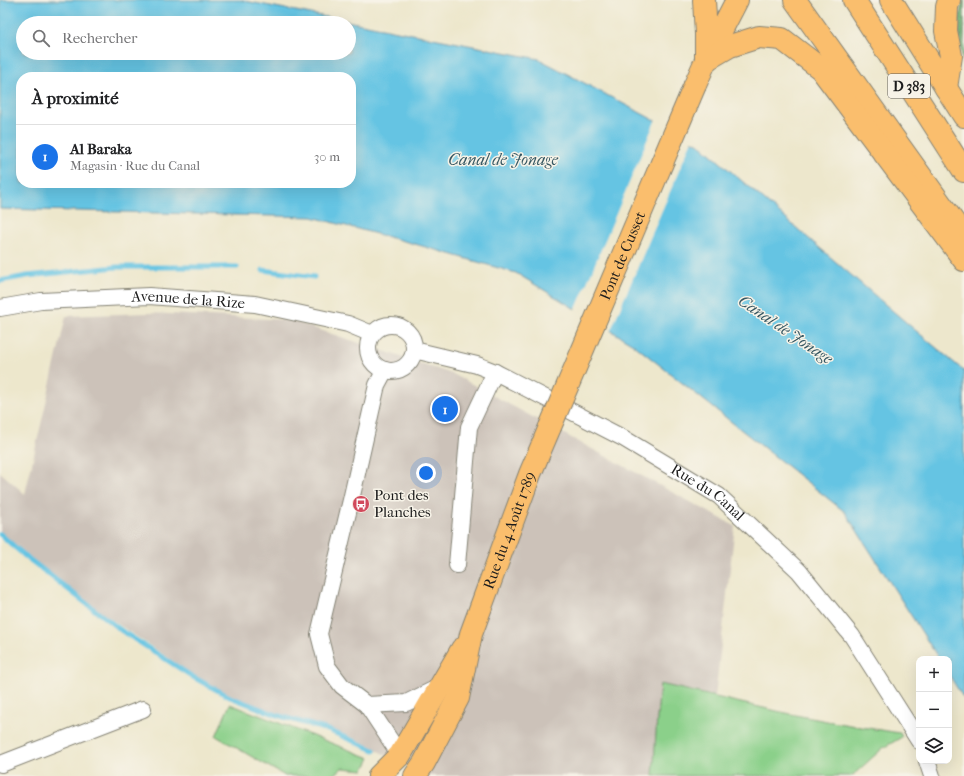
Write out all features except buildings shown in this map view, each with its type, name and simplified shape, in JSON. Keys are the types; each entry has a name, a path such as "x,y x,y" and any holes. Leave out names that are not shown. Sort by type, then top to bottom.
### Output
{"main road":[{"path":"704,0 706,60"},
{"path":"706,60 737,0"},
{"path":"795,0 964,236"},
{"name":"D 383","path":"854,0 964,171"},
{"name":"D 383","path":"892,0 964,116"},
{"path":"946,88 951,56 946,31 947,7 949,0"},
{"path":"706,60 730,46 759,37 782,39 821,69 964,260"},
{"name":"Pont de Cusset","path":"550,427 706,60"},
{"name":"Rue du 4 Août 1789","path":"416,775 424,763 458,698 471,634 530,474 550,427"},
{"name":"Rue du 4 Août 1789","path":"390,765 471,634"}],"street":[{"name":"Avenue de la Rize","path":"0,308 42,301 149,296 255,304 348,324 372,334"},
{"path":"392,324 400,326 411,335 414,342 414,350 412,358 408,364 401,369 393,371 378,367 369,355 368,348 372,334 384,326 392,324"},
{"name":"Rue du Canal","path":"414,350 477,365 495,372 623,438 719,496 798,571 847,630 916,736"},
{"path":"385,370 378,385 319,634 328,666 342,686 367,705 390,765"},
{"path":"456,565 469,427 495,372"},
{"path":"367,705 406,703 439,687"},
{"path":"2,767 143,709"},
{"path":"928,764 932,776"}],"shaded area":[{"path":"148,313 290,320 455,375 735,526 715,696 660,684 653,776 426,776 353,738 328,728 277,713 227,694 195,676 80,597 0,532 0,472 25,494 66,316"}],"green space":[{"path":"963,0 964,62 962,59 959,30"},
{"path":"660,684 794,715 900,733 902,737 883,748 852,776 653,776"},
{"path":"230,704 370,758 364,770 342,768 333,776 285,776 216,736"}],"water":[{"name":"Canal de Jonage","path":"0,0 240,0 321,16 16,16 16,60 356,60 356,23 539,59 699,144 964,371 964,699 952,680 952,656 937,656 845,512 633,344 516,273 415,244 312,217 0,209"}],"pier":[{"path":"656,119 693,138 610,332 575,311"}],"waterway":[{"path":"0,281 27,276 117,267 237,267"},
{"path":"263,270 314,277"},
{"path":"0,534 25,556 122,631 193,677 230,697 277,715 328,730 374,750"}],"place":[{"name":"Al Baraka","path":"445,409"},
{"name":"Pont des Planches","path":"361,504"}]}
